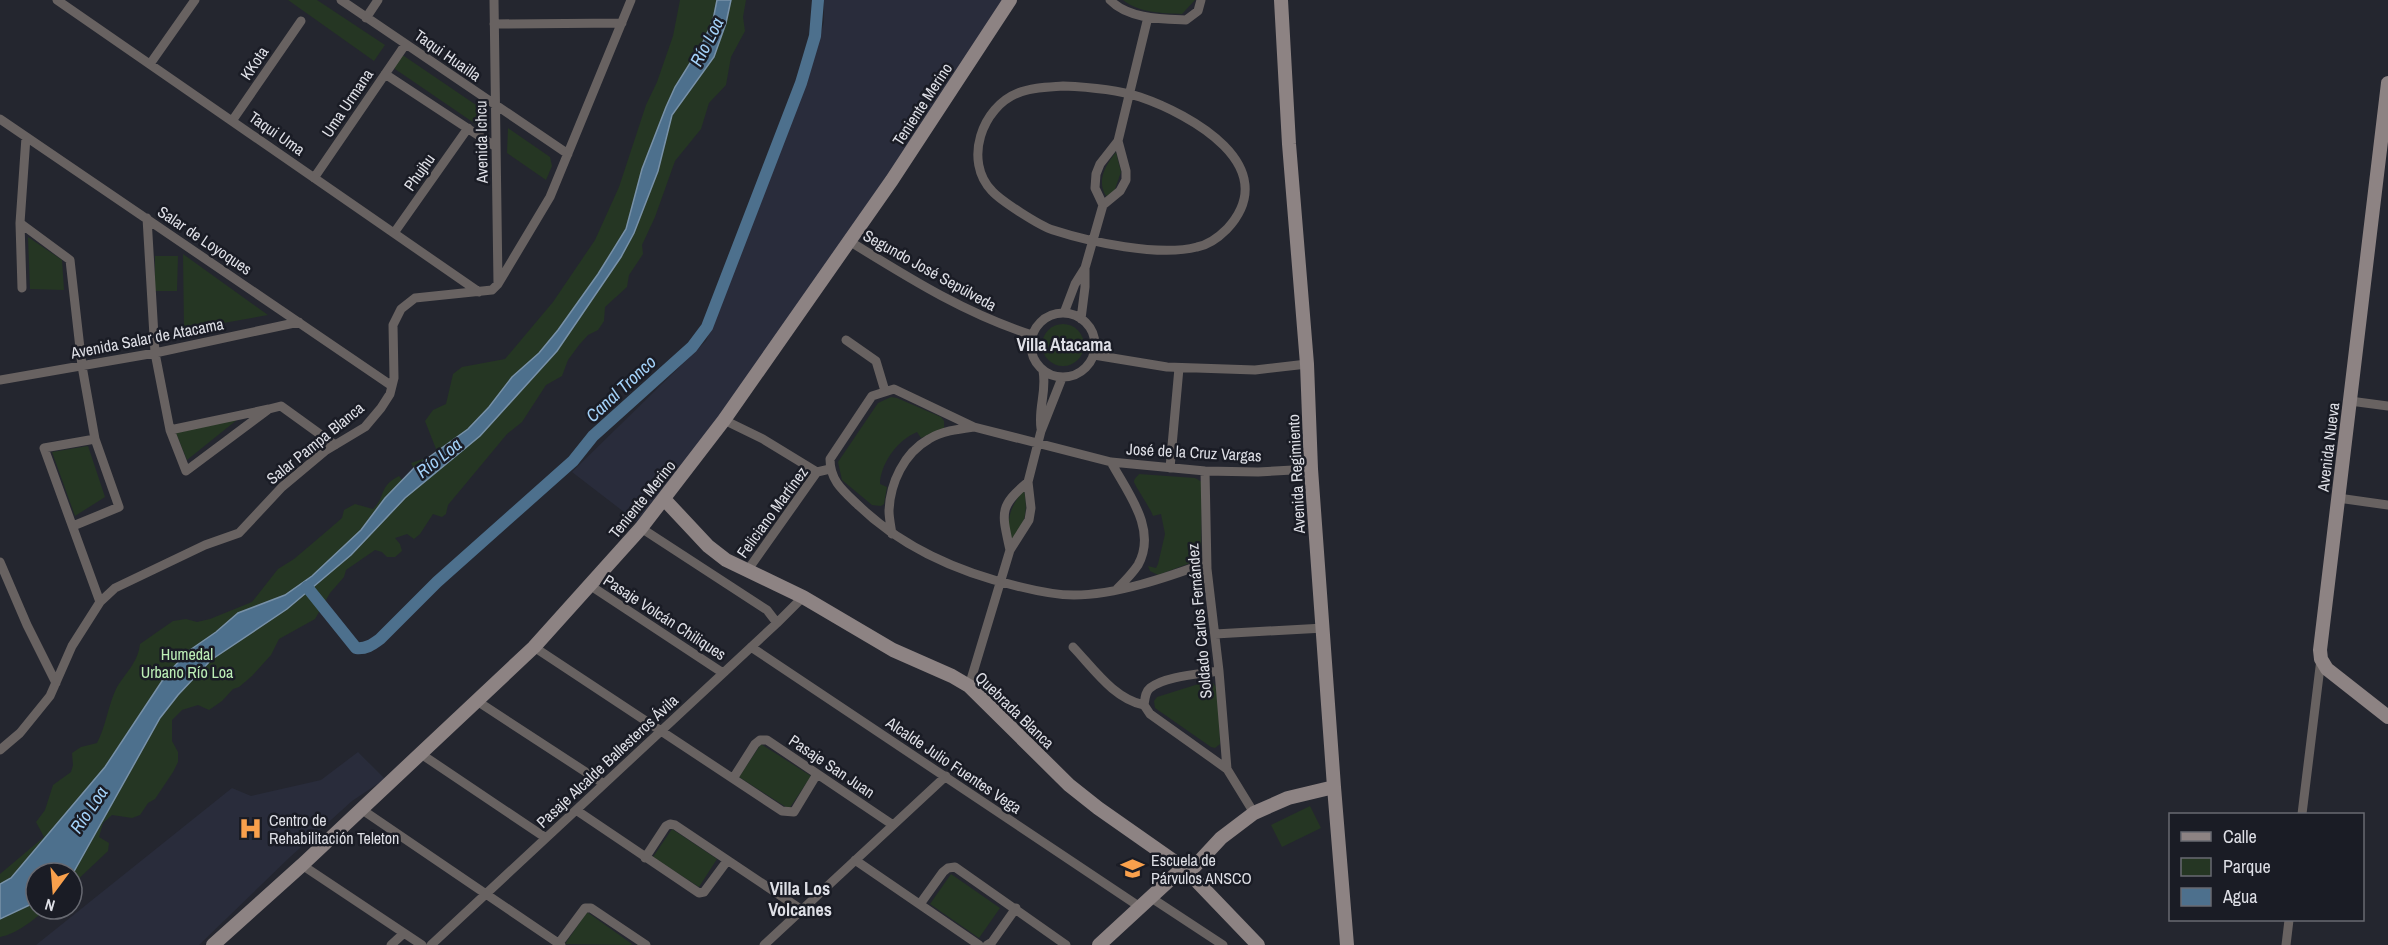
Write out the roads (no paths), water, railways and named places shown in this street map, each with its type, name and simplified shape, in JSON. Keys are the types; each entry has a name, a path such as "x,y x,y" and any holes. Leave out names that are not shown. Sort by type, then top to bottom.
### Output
{"street":[{"name":"Taqui Uma","path":"57,0 71,4 150,64 479,292"},
{"path":"150,64 195,0"},
{"name":"Taqui Huailla","path":"341,0 495,107 568,154"},
{"path":"366,18 378,0"},
{"name":"Avenida Ichcu","path":"494,0 498,284"},
{"path":"498,284 550,197 631,0"},
{"name":"Teniente Merino","path":"213,945 302,865 534,647 641,528 724,420 849,241 1010,0"},
{"path":"1110,0 1118,6 1148,17 1186,20 1198,11 1201,0"},
{"name":"Avenida Regimiento","path":"1281,0 1289,144 1307,364 1311,469 1347,945"},
{"path":"1103,205 1095,188 1096,174 1100,164 1118,141 1148,17"},
{"name":"KKota","path":"232,121 301,21"},
{"path":"494,24 622,23"},
{"name":"Uma Urmana","path":"314,177 405,45"},
{"path":"385,74 496,147"},
{"name":"Avenida Nueva","path":"2302,813 2350,401 2384,153 2388,83"},
{"path":"1063,86 1091,87 1130,95 1177,112 1220,141 1235,159 1242,174 1243,200 1238,215 1227,229 1212,241 1198,247 1178,250 1145,249 1052,230 992,192 984,180 978,161 982,128 993,111 1019,93 1063,86"},
{"name":"Salar de Loyoques","path":"0,119 392,386"},
{"name":"Phujhu","path":"394,233 468,128"},
{"path":"22,288 20,223 26,136"},
{"path":"1081,319 1085,268 1103,205 1120,191 1126,180 1126,171 1118,141"},
{"path":"147,218 155,353 170,430 186,471 269,409"},
{"path":"20,223 70,260 82,366 95,439 119,507 73,526"},
{"name":"Segundo José Sepúlveda","path":"849,241 930,291 970,312 1032,335"},
{"path":"1064,313 1075,284 1085,268"},
{"name":"Salar Pampa Blanca","path":"0,748 20,733 50,696 72,646 100,602 115,588 205,545 238,533 282,487 335,445 365,427 386,401 392,386 392,331 401,309 415,298 492,290 498,284"},
{"path":"1064,313 1081,319 1088,326 1093,335 1094,355 1082,372 1062,378 1052,376 1036,364 1032,355 1032,335 1044,319 1054,314 1064,313"},
{"name":"Avenida Salar de Atacama","path":"0,381 155,353 299,322"},
{"path":"846,340 876,361 885,391"},
{"path":"1094,355 1179,368 1255,370 1307,364"},
{"path":"1170,468 1179,368"},
{"path":"1041,431 1039,414 1045,391 1043,371"},
{"path":"969,686 1010,550 1029,520 1031,508 1028,482 1041,431 1062,378"},
{"name":"José de la Cruz Vargas","path":"885,391 894,389 904,392 974,427 1111,462 1205,471 1258,472 1311,469"},
{"name":"Feliciano Martínez","path":"747,571 817,471 830,469 830,459 835,449 872,396 885,391"},
{"path":"2350,401 2388,406"},
{"path":"170,430 280,406 335,445"},
{"path":"724,420 763,439 817,471"},
{"name":"José de la Cruz Vargas","path":"892,534 889,511 894,488 898,471 909,456 930,438 974,427"},
{"path":"95,439 44,448 100,602"},
{"name":"José de la Cruz Vargas","path":"1111,462 1134,500 1144,531 1139,563 1116,590"},
{"path":"830,469 837,484 892,534 923,553 966,571 1001,582 1035,590 1074,595 1116,590 1206,563"},
{"name":"Soldado Carlos Fernández","path":"1205,471 1206,563 1220,671 1227,769"},
{"path":"1010,550 1004,520 1005,506 1011,496 1028,482"},
{"path":"2338,498 2388,505"},
{"name":"Quebrada Blanca","path":"664,499 708,546 747,571 803,597 893,650 969,686 1070,785 1098,808 1185,869 1258,945"},
{"path":"641,528 767,610 777,623"},
{"path":"0,562 27,625 56,683"},
{"name":"Pasaje Volcán Chiliques","path":"591,586 723,673"},
{"name":"Pasaje Alcalde Ballesteros Ávila","path":"431,945 803,597"},
{"path":"1215,634 1324,628"},
{"path":"534,647 734,777 782,811 794,812 817,774"},
{"name":"Alcalde Julio Fuentes Vega","path":"751,647 1140,907"},
{"path":"1073,647 1118,694 1133,703 1144,705"},
{"path":"2321,659 2334,676 2388,717"},
{"path":"1220,671 1165,681 1150,688 1145,696 1144,705 1150,714 1227,769 1254,813"},
{"path":"477,701 604,784"},
{"name":"Pasaje San Juan","path":"734,777 760,740 766,740 893,825"},
{"path":"421,754 546,838"},
{"path":"769,944 802,910 946,776"},
{"path":"1099,945 1176,874 1195,866 1221,838 1254,813 1288,798 1334,787"},
{"path":"361,809 560,944 580,912 585,908 591,908 642,944"},
{"path":"576,810 699,893 705,892 727,861"},
{"path":"645,858 666,826 670,824 802,910"},
{"path":"855,860 979,945"},
{"path":"302,865 422,945"},
{"path":"920,904 943,872 955,867 1066,945"},
{"path":"1150,897 1223,945"},
{"path":"987,945 992,942 1016,908"},
{"path":"2286,945 2289,921"},
{"path":"391,945 404,933"}],"water":[{"name":"Río Loa","path":"717,0 731,0 714,57 672,115 658,171 634,233 621,257 557,351 480,436 405,498 351,555 287,609 211,660 178,695 160,718 80,861 25,861 105,767 166,675 190,650 238,613 285,595 312,576 361,530 385,498 414,468 468,429 489,407 512,377 539,353 558,330 598,274 626,229 642,169 666,107 713,20"},
{"path":"24,863 24,908 0,919 0,884 11,878"}],"waterway":[{"name":"Canal Tronco","path":"307,587 356,648 374,643 437,582 573,461 593,436 692,347 707,327 801,83 815,36 818,0"}],"place":[{"name":"Centro de Rehabilitación Teleton","path":"251,829"},
{"name":"Escuela de Párvulos ANSCO","path":"1133,869"}],"district":[{"name":"Villa Atacama","path":"1064,345"},
{"name":"Villa Los Volcanes","path":"800,899"}],"park label":[{"name":"Humedal Urbano Río Loa","path":"187,663"}]}
